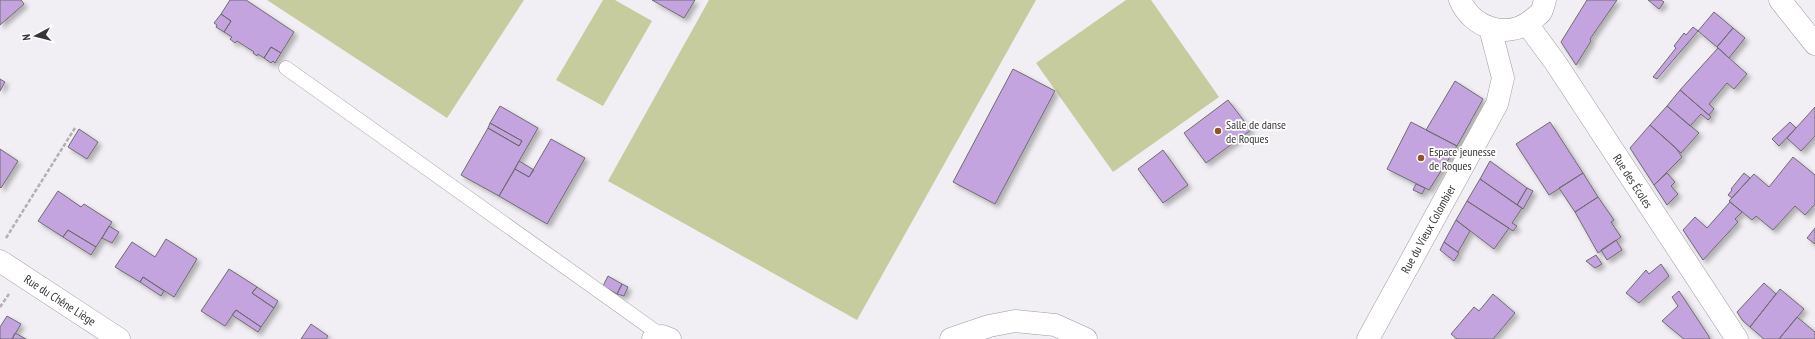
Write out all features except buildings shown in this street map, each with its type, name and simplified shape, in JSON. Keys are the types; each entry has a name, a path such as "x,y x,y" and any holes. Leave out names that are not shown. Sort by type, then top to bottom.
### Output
{"street":[{"path":"1460,0 1468,15 1477,23 1490,28 1504,30 1517,28 1527,24 1542,11 1546,0"},
{"path":"1780,0 1815,44"},
{"name":"Rue des Écoles","path":"1527,24 1555,62 1737,339"},
{"name":"Rue du Vieux Colombier","path":"1368,339 1497,104 1503,78 1490,28"},
{"name":"Rue du Chêne Liège","path":"0,261 119,339"},
{"path":"951,339 989,326 1015,321 1055,325 1086,339"}],"lane":[{"path":"286,68 662,338"}],"path":[{"path":"4,240 75,128"}],"green space":[{"path":"267,0 524,0 447,118"},
{"path":"603,0 615,0 652,21 603,106 556,80"},
{"path":"709,0 1036,0 857,320 608,181"},
{"path":"1126,0 1151,0 1219,97 1113,172 1036,63"}],"place":[{"name":"Salle de danse de Roques","path":"1218,131"},
{"name":"Espace jeunesse de Roques","path":"1421,158"}]}
